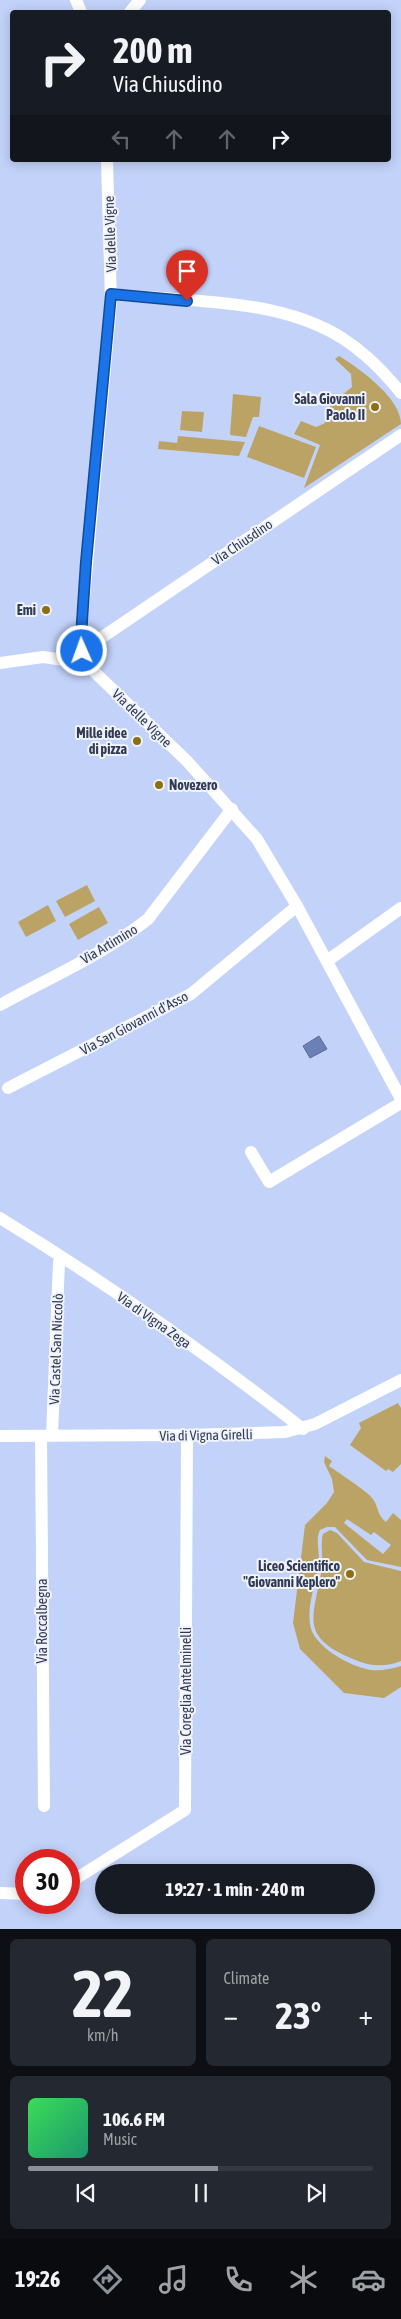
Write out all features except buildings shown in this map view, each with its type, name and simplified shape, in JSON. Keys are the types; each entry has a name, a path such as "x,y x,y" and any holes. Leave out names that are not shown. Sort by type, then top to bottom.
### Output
{"street":[{"path":"132,10 140,0"},
{"name":"Via delle Vigne","path":"107,162 111,294 86,562 81,645 85,663 186,760 257,839 297,906 401,1099"},
{"path":"111,294 239,306 275,312 303,320 343,338 361,353 401,393"},
{"name":"Via Chiusdino","path":"81,645 101,638 401,435"},
{"path":"0,663 43,658 85,663"},
{"name":"Via Artimino","path":"0,1005 135,930 148,919 232,809"},
{"name":"Via San Giovanni d'Asso","path":"8,1088 191,994 297,906"},
{"path":"327,961 401,908"},
{"path":"251,1152 269,1182 401,1104"},
{"name":"Via di Vigna Zega","path":"0,1218 50,1248 233,1374 303,1428"},
{"name":"Via Castel San Niccolò","path":"47,1436 59,1262"},
{"name":"Via di Vigna Girelli","path":"0,1436 271,1434 303,1428 401,1380"},
{"name":"Via Roccalbegna","path":"44,1806 47,1436"},
{"name":"Via Coreglia Antelminelli","path":"80,1876 185,1810 187,1436"},
{"path":"0,1893 15,1894"}],"shaded area":[{"path":"339,356 358,368 387,394 399,414 401,424 304,488 320,445 294,434 301,421 316,427 325,423 331,404 352,387 351,374 335,359"},
{"path":"233,394 261,397 259,417 253,417 246,437 230,435"},
{"path":"182,411 204,412 202,432 180,430"},
{"path":"259,426 316,447 304,478 247,457"},
{"path":"178,436 245,442 239,456 158,449 159,441 177,443"},
{"path":"87,885 95,901 65,917 56,901"},
{"path":"48,905 56,921 26,937 18,922"},
{"path":"99,907 108,923 78,940 69,924"},
{"path":"398,1403 401,1408 401,1464 393,1472 388,1469 386,1471 350,1445 361,1428 359,1423"},
{"path":"325,1456 332,1461 329,1466 370,1496 375,1502 381,1517 386,1522 393,1513 401,1520 401,1567 367,1560 335,1527 327,1527 320,1530 318,1538 319,1564 309,1616 312,1632 318,1640 343,1660 371,1670 386,1670 401,1666 401,1687 384,1698 344,1693 300,1649 293,1623 305,1525 327,1503 334,1492 332,1479 324,1462","holes":["347,1519 371,1535 374,1532 391,1545 383,1554 344,1523"]},
{"path":"330,1530 337,1533 364,1562 401,1571 401,1661 383,1665 371,1665 359,1661 324,1642 317,1633 314,1623 314,1612 322,1568 322,1538 323,1534"}],"water":[{"path":"319,1036 327,1049 310,1058 303,1046"}],"place":[{"name":"Sala Giovanni Paolo II","path":"375,407"},
{"name":"Emi","path":"46,610"},
{"name":"Mille idee di pizza","path":"137,741"},
{"name":"Novezero","path":"159,785"},
{"name":"Liceo Scientifico \"Giovanni Keplero\"","path":"350,1574"}],"route":[{"path":"82,651 81,636 86,562 111,294 187,301"}]}
